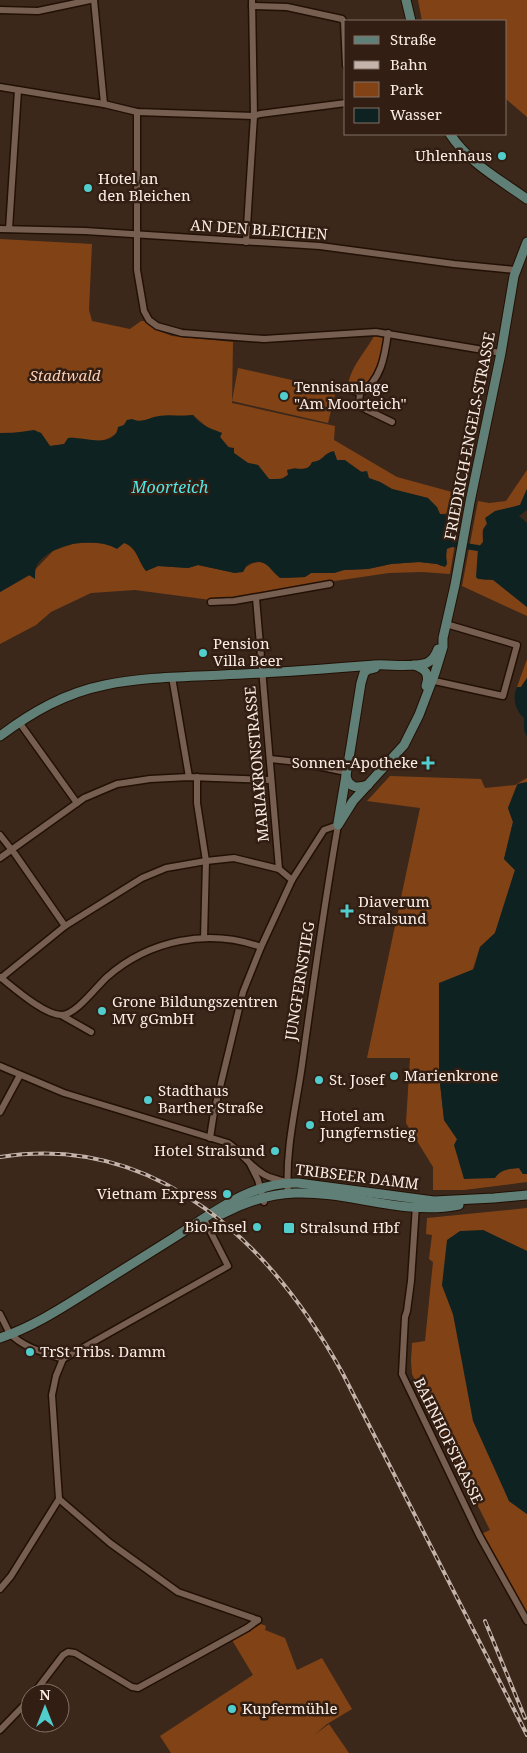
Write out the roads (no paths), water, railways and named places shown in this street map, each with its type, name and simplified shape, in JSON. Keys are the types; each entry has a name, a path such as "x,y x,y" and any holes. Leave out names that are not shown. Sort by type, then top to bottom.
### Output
{"main road":[{"path":"406,0 410,20"},
{"path":"451,135 467,155 485,172 527,200"},
{"name":"FRIEDRICH-ENGELS-STRASSE","path":"369,785 404,745 443,647 443,638 516,270 527,242"},
{"name":"FRIEDRICH-ENGELS-STRASSE","path":"414,665 434,658 443,638"},
{"path":"360,683 367,670 387,665"},
{"path":"0,736 45,706 85,690 124,681 414,665 425,670 430,681"},
{"path":"343,669 354,673 360,683"},
{"name":"JUNGFERNSTIEG","path":"338,825 360,683"},
{"path":"346,773 347,782 351,786 369,785"},
{"path":"338,825 353,801 369,785"},
{"name":"TRIBSEER DAMM","path":"0,1338 12,1335 39,1322 249,1191 260,1187 287,1182 445,1201 527,1194"},
{"name":"TRIBSEER DAMM","path":"172,1239 235,1207 288,1193 324,1195 415,1209 453,1206 494,1198"}],"street":[{"path":"0,10 38,11 90,0"},
{"path":"94,0 104,104"},
{"path":"246,242 254,116 252,3 287,7 344,22"},
{"path":"0,87 104,104 137,112 254,116 344,103"},
{"path":"9,229 18,90"},
{"path":"137,112 137,270 144,310 149,320 161,329 189,334 264,338 376,332 501,353"},
{"name":"AN DEN BLEICHEN","path":"0,228 320,246 454,264 501,267 516,270"},
{"path":"360,393 373,381 380,369 388,333"},
{"path":"346,388 360,393"},
{"path":"360,393 359,404 361,406 392,422"},
{"path":"211,602 256,598 330,584"},
{"name":"MARIAKRONSTRASSE","path":"256,598 279,869"},
{"path":"430,681 503,696 519,646 446,624"},
{"path":"172,677 188,777"},
{"path":"19,722 77,803"},
{"path":"270,760 298,762 346,773"},
{"path":"0,858 77,803 117,784 150,779 188,777 271,780"},
{"path":"197,777 197,803 206,860 204,938"},
{"path":"210,1138 214,1112 243,992 261,947 292,880 324,830 338,825"},
{"name":"JUNGFERNSTIEG","path":"288,1193 287,1182 292,1134 306,1030 338,825"},
{"path":"0,835 65,926"},
{"path":"90,1032 61,1015 30,1001 0,977 65,926 142,878 166,868 206,860 234,858 279,869 292,880"},
{"path":"61,1015 71,1012 107,976 140,954 164,944 204,938 242,941 261,947"},
{"path":"0,1066 64,1093 228,1143 249,1163 268,1177 287,1182"},
{"path":"0,1112 20,1075"},
{"path":"249,1163 260,1187 263,1200"},
{"name":"BAHNHOFSTRASSE","path":"416,1198 411,1281 405,1317 402,1374 479,1535 527,1621"},
{"path":"0,1589 11,1576 59,1499 52,1394 56,1376 63,1359 228,1266 206,1223"},
{"path":"0,1314 12,1335 63,1359"},
{"path":"42,1683 68,1652 75,1653 132,1687 138,1688 247,1628 258,1620 178,1592 110,1543 59,1499"},
{"path":"0,1730 20,1709"}],"water":[{"name":"Moorteich","path":"163,415 193,415 202,424 222,433 220,437 228,447 234,448 234,453 248,463 258,465 269,479 282,479 288,475 287,470 305,469 312,462 334,451 337,460 345,460 361,472 367,471 369,478 392,489 428,498 437,507 440,514 447,515 451,508 456,509 457,513 451,518 445,529 446,537 453,541 452,547 447,549 447,564 445,567 419,562 391,564 334,573 311,573 305,577 280,578 266,564 259,562 247,565 243,572 235,573 198,565 188,568 158,566 146,571 135,551 124,543 117,549 108,545 85,543 61,547 51,552 36,567 35,579 29,575 0,592 0,433 34,430 41,433 50,446 64,444 68,438 105,440 111,438 116,434 118,427 124,425 127,420 143,421"},
{"path":"527,489 527,510 519,516 527,523 527,607 493,580 478,579 476,577 478,548 483,542 483,530 487,524 485,518 495,511 520,505"},
{"path":"527,678 527,737 524,730 524,718 518,712 515,691 517,687 521,687"},
{"path":"527,782 527,1174 523,1174 519,1168 503,1171 495,1178 464,1179 454,1145 457,1139 444,1120 439,1074 439,983 474,969 480,947 495,933 515,870 504,859 513,822 508,808 518,784"},
{"path":"483,1230 527,1251 527,1514 509,1501 473,1421 453,1314 442,1285 447,1240 460,1231"}],"waterway":[{"path":"452,544 478,548"}],"railway":[{"path":"0,1157 57,1154 110,1162 160,1181 205,1208 245,1242 282,1283 315,1327 343,1374 527,1735"},
{"path":"485,1621 525,1718"}],"place":[{"name":"Uhlenhaus","path":"502,156"},
{"name":"Hotel an den Bleichen","path":"88,188"},
{"name":"Tennisanlage \"Am Moorteich\"","path":"284,396"},
{"name":"Pension Villa Beer","path":"203,653"},
{"name":"Sonnen-Apotheke","path":"428,763"},
{"name":"Diaverum Stralsund","path":"347,911"},
{"name":"Grone Bildungszentren MV gGmbH","path":"102,1011"},
{"name":"Marienkrone","path":"394,1076"},
{"name":"St. Josef","path":"319,1080"},
{"name":"Stadthaus Barther Straße","path":"148,1100"},
{"name":"Hotel am Jungfernstieg","path":"310,1125"},
{"name":"Hotel Stralsund","path":"275,1151"},
{"name":"Vietnam Express","path":"227,1194"},
{"name":"Bio-Insel","path":"257,1227"},
{"name":"Stralsund Hbf","path":"289,1228"},
{"name":"TrSt Tribs. Damm","path":"30,1352"},
{"name":"Kupfermühle","path":"232,1709"}],"park label":[{"name":"Stadtwald","path":"65,376"}]}
